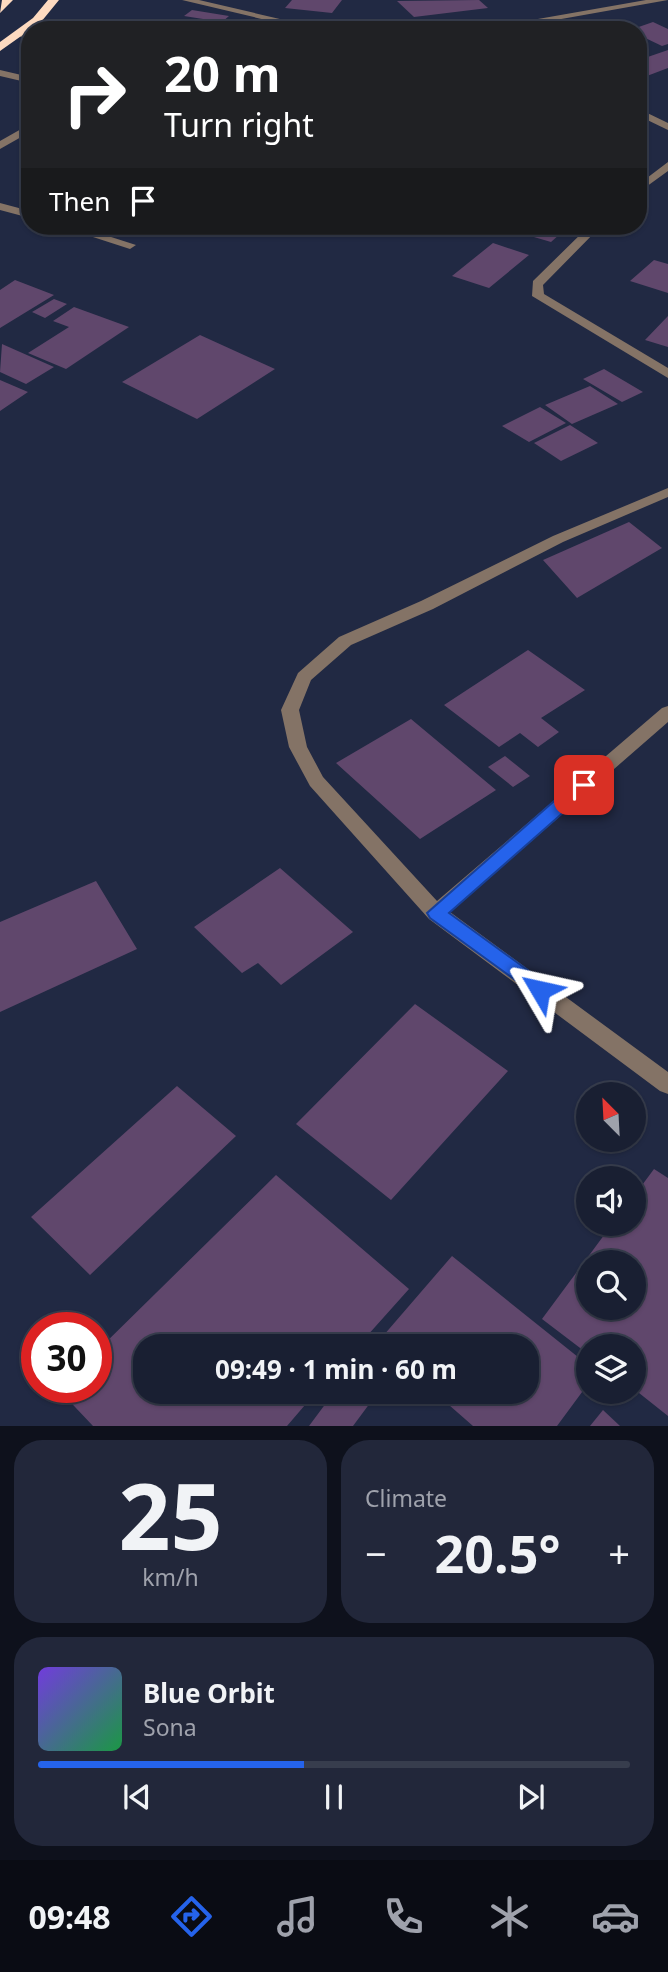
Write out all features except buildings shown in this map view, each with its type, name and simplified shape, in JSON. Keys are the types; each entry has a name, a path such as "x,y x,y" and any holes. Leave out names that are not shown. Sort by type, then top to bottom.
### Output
{"highway":[{"path":"0,10 8,0"},
{"path":"36,21 54,0"},
{"path":"0,48 21,37"}],"street":[{"path":"187,0 282,21"},
{"path":"536,21 663,0"},
{"path":"0,73 21,78"},
{"path":"647,117 668,127"},
{"path":"0,146 21,133"},
{"path":"647,182 668,165"},
{"path":"0,206 21,212"},
{"path":"96,235 130,245"},
{"path":"586,235 537,284 538,296 668,374"},
{"path":"668,492 558,539 427,605 345,641 304,677 290,710 298,747 316,781 436,913 668,1084"},
{"path":"436,913 668,712"}],"route":[{"path":"540,990 436,913 584,785"}]}
